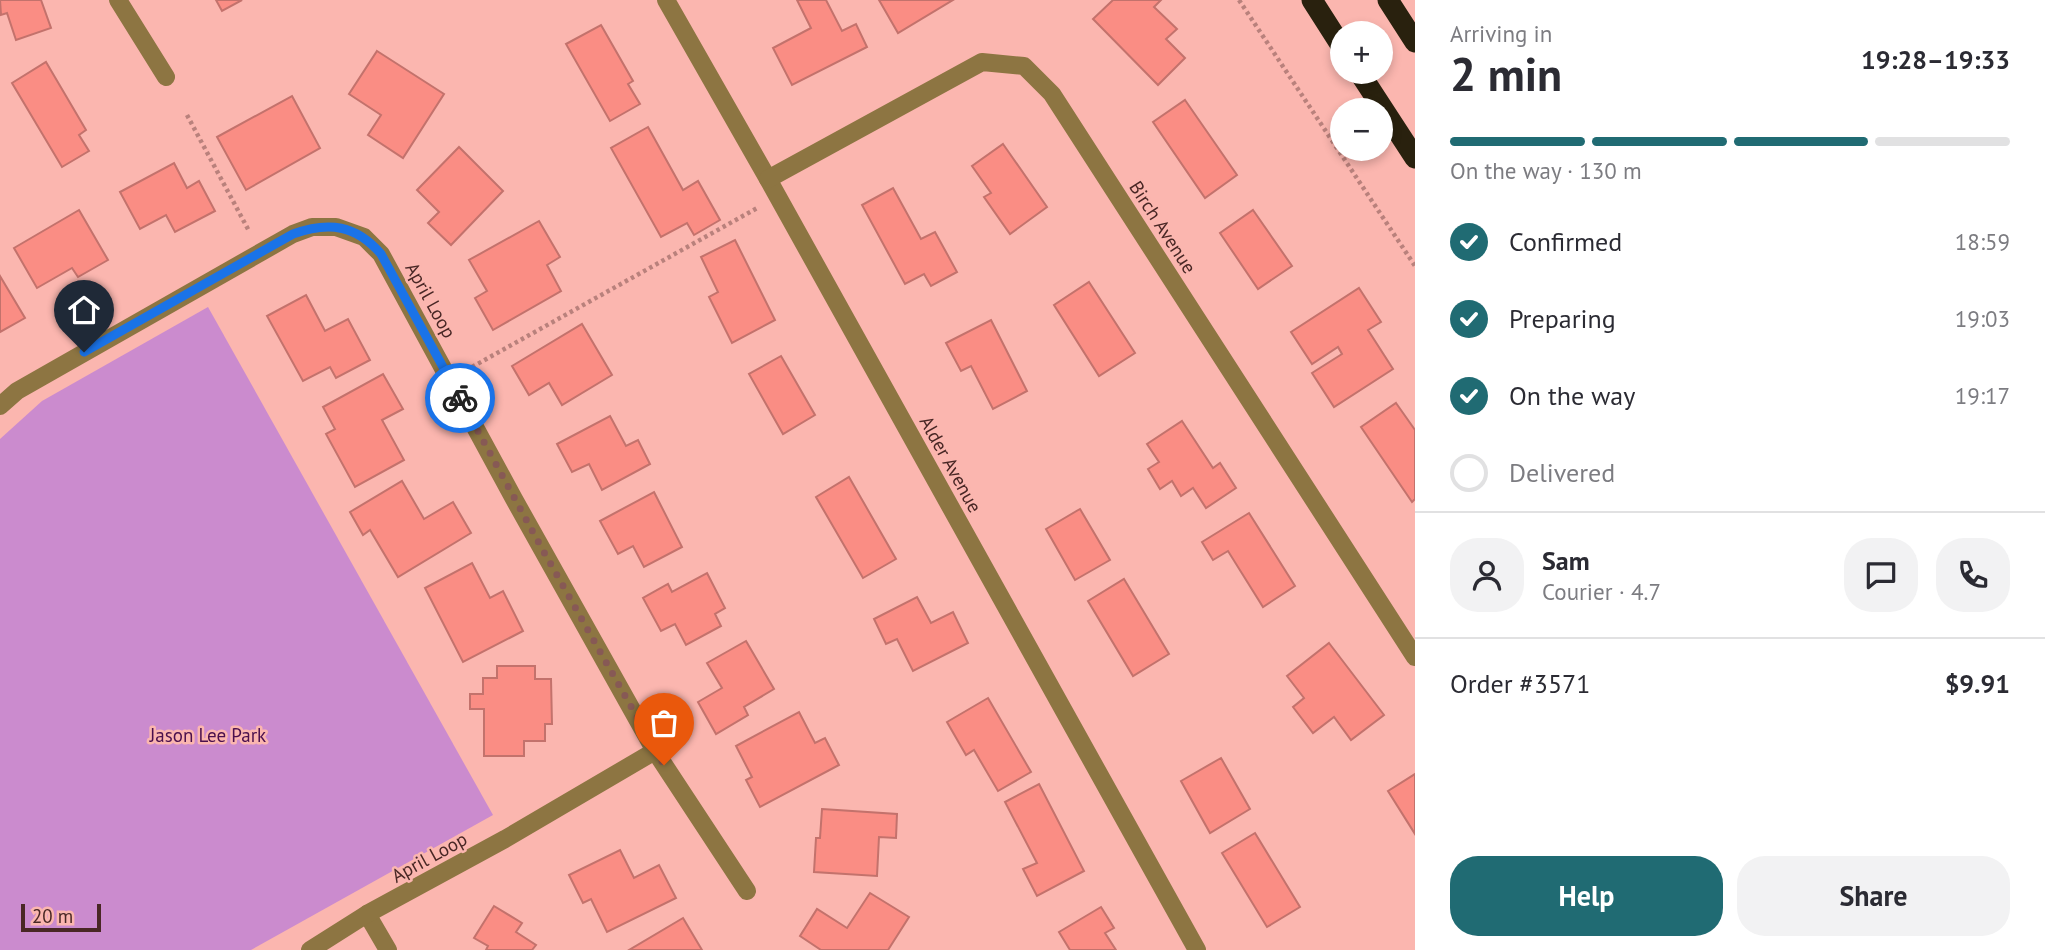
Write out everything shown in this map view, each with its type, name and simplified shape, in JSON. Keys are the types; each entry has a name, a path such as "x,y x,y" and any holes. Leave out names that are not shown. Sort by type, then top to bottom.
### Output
{"highway":[{"path":"1312,0 1330,28"},
{"path":"1388,0 1415,42"},
{"path":"1367,84 1415,158"}],"street":[{"path":"118,0 166,76"},
{"name":"Alder Avenue","path":"666,0 1197,950"},
{"name":"Birch Avenue","path":"768,179 982,62 1024,66 1052,94 1415,657"},
{"name":"April Loop","path":"0,406 17,391 293,234 312,227 336,227 357,233 381,254 655,751 747,891"},
{"name":"April Loop","path":"310,950 368,914 505,839 655,751"},
{"path":"368,914 388,950"}],"path":[{"path":"1239,0 1415,266"},
{"path":"187,115 249,231"},
{"path":"472,367 760,207"}],"green space":[{"name":"Jason Lee Park","path":"208,307 493,815 251,950 0,950 0,439 42,401"}],"building":[{"path":"0,0 41,0 51,28 16,40 7,13 1,15"},
{"path":"216,0 242,0 222,11"},
{"path":"797,0 826,0 842,31 856,24 867,47 792,85 773,48 811,28"},
{"path":"879,0 953,0 898,33"},
{"path":"1113,0 1161,0 1154,7 1177,29 1166,39 1185,58 1158,85 1093,19"},
{"path":"601,25 633,81 628,84 640,104 610,121 566,44"},
{"path":"377,51 444,94 403,158 368,135 381,115 349,94"},
{"path":"46,62 86,130 79,135 89,151 62,167 12,83"},
{"path":"292,96 320,148 246,190 217,137"},
{"path":"1185,100 1237,175 1205,198 1153,122"},
{"path":"648,127 683,190 698,181 720,220 694,235 687,223 661,237 611,148"},
{"path":"1003,144 1047,207 1010,234 984,197 991,193 972,166"},
{"path":"459,147 503,191 451,245 428,223 439,212 417,190"},
{"path":"174,163 187,188 199,181 215,211 175,232 166,215 140,229 120,192"},
{"path":"893,188 921,239 935,232 957,272 931,286 924,274 905,284 862,205"},
{"path":"79,210 108,260 78,277 72,268 37,288 14,248"},
{"path":"1253,210 1292,266 1258,289 1220,233"},
{"path":"539,221 560,257 547,265 561,291 493,330 475,298 487,291 469,260"},
{"path":"735,240 775,320 732,343 709,297 718,292 701,257"},
{"path":"0,276 25,318 0,332"},
{"path":"1089,282 1135,353 1099,376 1054,305"},
{"path":"1359,288 1381,322 1368,330 1393,369 1334,407 1312,373 1342,354 1338,347 1312,364 1291,332"},
{"path":"306,295 325,331 348,319 370,360 336,378 330,367 303,381 267,316"},
{"path":"991,320 1027,391 993,409 971,366 961,371 946,343"},
{"path":"582,324 612,375 562,405 549,383 529,395 512,366"},
{"path":"781,356 815,415 783,434 749,374"},
{"path":"383,374 403,409 382,420 404,460 355,487 326,434 335,429 323,407"},
{"path":"1396,403 1415,430 1415,499 1412,502 1361,427"},
{"path":"610,416 626,446 638,440 650,464 602,490 589,464 572,472 557,444"},
{"path":"1182,421 1213,468 1220,463 1236,488 1206,508 1193,488 1181,496 1172,481 1160,489 1148,469 1159,462 1147,444"},
{"path":"849,477 896,559 863,578 816,497"},
{"path":"402,481 424,519 453,502 471,533 398,577 370,530 363,535 350,512"},
{"path":"654,492 682,547 644,567 633,546 618,554 600,521"},
{"path":"1080,509 1110,560 1075,580 1046,529"},
{"path":"1249,513 1295,586 1263,607 1228,551 1213,560 1202,542"},
{"path":"472,563 490,598 503,591 523,631 463,662 425,588"},
{"path":"707,573 725,608 715,614 721,626 686,645 675,624 661,631 643,598 668,584 672,592"},
{"path":"1124,579 1169,654 1133,676 1088,601"},
{"path":"917,597 931,623 953,612 968,643 913,671 897,639 886,644 874,619"},
{"path":"746,641 774,689 744,707 748,715 716,734 698,702 722,688 707,663"},
{"path":"1329,643 1384,715 1351,740 1334,717 1313,733 1293,707 1304,698 1287,676"},
{"path":"497,666 535,666 535,679 551,679 552,724 545,724 545,741 524,741 524,756 484,756 484,709 470,709 470,694 483,694 483,678 497,678"},
{"path":"988,698 1031,772 998,791 974,750 966,755 947,722"},
{"path":"799,712 815,743 825,738 839,765 760,807 746,780 752,777 736,746"},
{"path":"1221,758 1250,809 1210,833 1181,781"},
{"path":"1415,774 1415,834 1388,791"},
{"path":"1039,784 1084,871 1037,896 1023,869 1037,863 1005,802"},
{"path":"822,809 897,814 896,838 879,837 877,876 814,872 816,838 820,838"},
{"path":"1255,833 1300,907 1267,927 1222,853"},
{"path":"620,850 634,878 659,865 676,898 607,932 591,899 583,903 569,875"},
{"path":"870,893 909,917 888,950 821,950 800,936 817,909 847,928"},
{"path":"494,906 522,923 516,932 536,945 532,950 486,950 488,946 474,938"},
{"path":"1101,907 1114,928 1105,933 1116,950 1070,950 1059,932"},
{"path":"683,918 702,950 629,950"}],"way so far":[{"path":"460,398 664,765"}],"route":[{"path":"84,352 293,234 312,227 336,227 364,237 381,254 460,398"}]}
